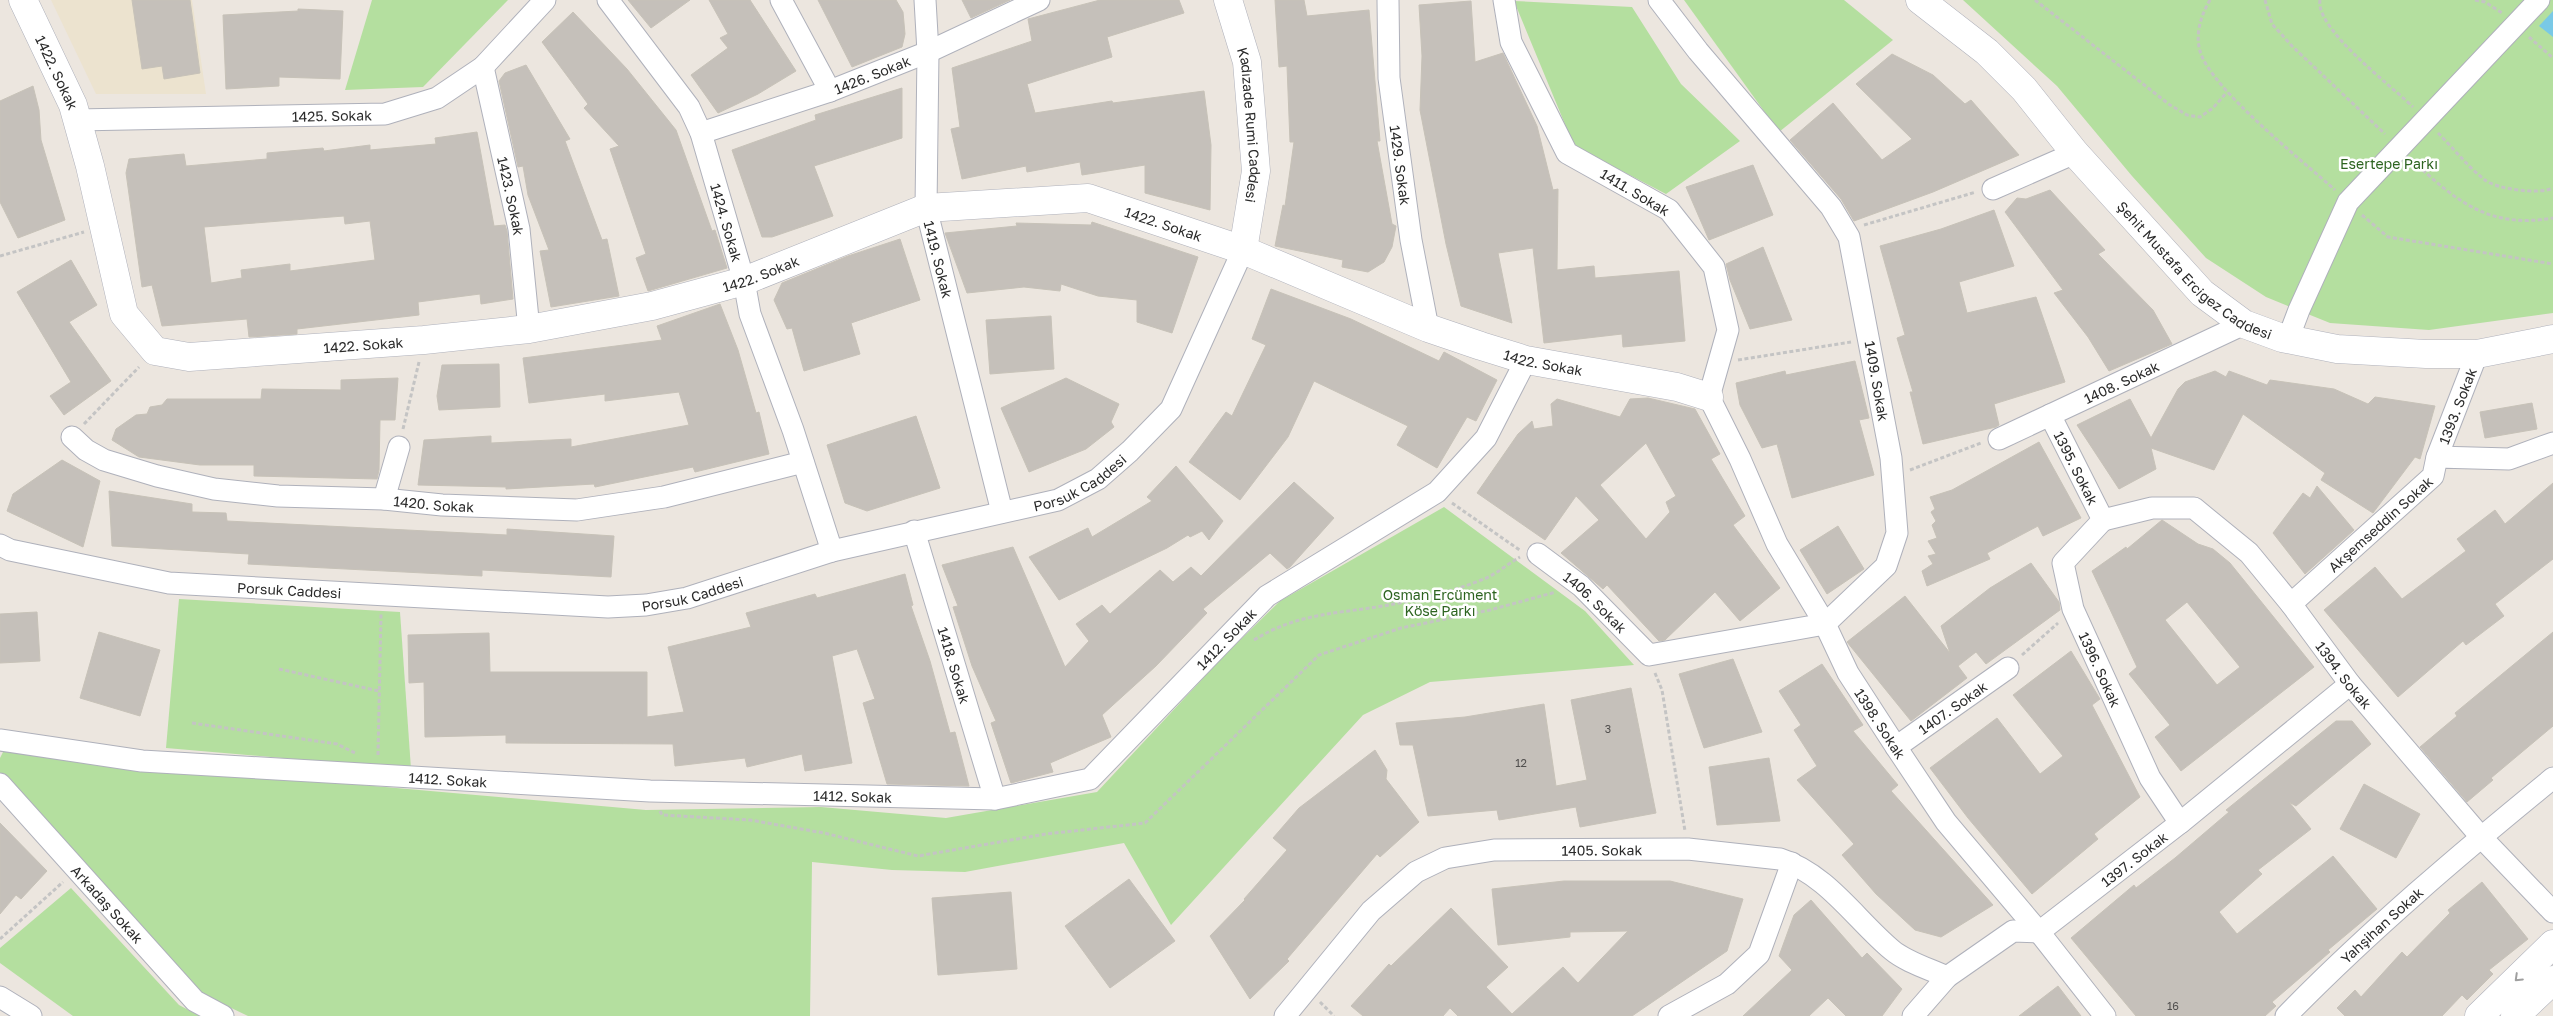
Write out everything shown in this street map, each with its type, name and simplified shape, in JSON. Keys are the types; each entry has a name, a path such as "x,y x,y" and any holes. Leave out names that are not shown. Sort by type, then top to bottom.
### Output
{"street":[{"name":"1422. Sokak","path":"23,0 73,106 124,314 155,351 188,357 424,340 529,328 652,306 744,281 926,208 1088,198 1243,250 1428,328 1526,360 1677,387 1709,397"},
{"name":"1425. Sokak","path":"77,120 385,114 437,98 482,67 545,0"},
{"name":"1424. Sokak","path":"608,0 689,107 701,133 719,189 744,281 750,314 794,430 832,552"},
{"path":"781,0 830,92"},
{"name":"1419. Sokak","path":"925,0 928,52 926,208 1002,512"},
{"name":"1426. Sokak","path":"701,133 830,92 928,52 1039,0"},
{"name":"Kadızade Rumi Caddesi","path":"1228,0 1247,62 1256,171 1243,250"},
{"name":"1429. Sokak","path":"1388,0 1389,78 1411,240 1428,328"},
{"name":"1411. Sokak","path":"1504,0 1511,42 1568,153 1670,210 1714,267 1728,330 1709,397"},
{"name":"1409. Sokak","path":"1659,0 1698,51 1831,207 1849,237 1870,338 1893,477 1897,533 1886,566 1825,624"},
{"name":"Şehit Mustafa Ercigez Caddesi","path":"1920,0 1987,52 2024,89 2075,153 2202,293 2244,324 2288,339 2337,349 2426,354 2477,354 2553,339"},
{"path":"2288,339 2299,310 2348,202 2540,0"},
{"name":"1423. Sokak","path":"482,67 519,229 529,328"},
{"path":"1993,189 2075,153"},
{"name":"Porsuk Caddesi","path":"0,545 10,550 169,583 608,607 646,605 687,598 832,552 914,531 1058,500 1098,479 1130,451 1171,409 1243,250"},
{"name":"1408. Sokak","path":"1999,439 2244,324"},
{"name":"1393. Sokak","path":"2437,457 2477,354"},
{"name":"1412. Sokak","path":"0,740 142,761 650,791 995,799 1090,779 1267,596 1437,492 1486,438 1526,360"},
{"name":"1398. Sokak","path":"1709,397 1740,459 1777,544 1825,624 1848,673 1946,822 2039,932 2096,1011"},
{"name":"1395. Sokak","path":"2050,414 2103,520"},
{"name":"1420. Sokak","path":"72,437 86,450 104,460 157,476 214,489 278,496 384,499 442,504 577,510 664,497 803,462"},
{"name":"Akşemseddin Sokak","path":"2291,604 2433,476 2437,457 2509,459 2553,443"},
{"path":"384,499 399,446"},
{"name":"1394. Sokak","path":"2103,520 2152,508 2194,508 2249,552 2291,604 2350,684 2481,837 2553,912"},
{"name":"1396. Sokak","path":"2103,520 2063,563 2072,609 2150,778 2180,823"},
{"name":"1418. Sokak","path":"914,531 995,799"},
{"name":"1406. Sokak","path":"1538,554 1581,586 1649,656"},
{"path":"1649,656 1825,624"},
{"name":"1407. Sokak","path":"1896,748 2008,668"},
{"name":"1397. Sokak","path":"2039,932 2180,823 2350,684"},
{"name":"Yahşihan Sokak","path":"2286,1016 2318,983 2481,837 2553,778"},
{"name":"Arkadaş Sokak","path":"0,784 195,1001 223,1016"},
{"name":"1405. Sokak","path":"1285,1016 1371,911 1416,872 1445,858 1494,850 1688,849 1792,862 1812,875 1893,952 1947,977"},
{"path":"1669,1016 1727,984 1759,954 1792,862"},
{"path":"1913,1016 1947,977 2013,931 2039,932"},
{"path":"2479,1016 2553,944"},
{"path":"2515,1016 2553,980"},
{"path":"0,997 31,1016"}],"path":[{"path":"2035,0 2170,105 2186,115 2200,117 2212,108 2227,92"},
{"path":"2210,0 2204,10 2199,30 2200,51 2209,70 2227,92 2388,237 2553,264"},
{"path":"1845,230 1960,195 1993,189"},
{"path":"0,256 104,227"},
{"path":"1718,364 1870,338"},
{"path":"399,446 424,340"},
{"path":"72,437 155,351"},
{"path":"1893,477 1982,443 1999,439"},
{"path":"1248,643 1269,630 1316,614 1384,606 1454,589 1485,579 1525,554 1437,492"},
{"path":"377,776 381,594"},
{"path":"2008,668 2072,609"},
{"path":"1649,656 1662,690 1688,849"},
{"path":"279,669 379,691"},
{"path":"192,723 337,744 362,756 377,776"},
{"path":"0,939 78,869"}],"shaded area":[{"path":"51,0 192,0 206,94 96,94"}],"green space":[{"path":"372,0 508,0 423,87 345,90"},
{"path":"1684,0 1844,0 1893,40 1779,132"},
{"name":"Esertepe Parkı","path":"1963,0 2553,0 2553,313 2429,330 2330,323 2266,297 2206,258 2132,176 2057,86"},
{"path":"1514,1 1632,7 1681,84 1740,141 1666,194 1574,146"},
{"name":"Osman Ercüment Köse Parkı","path":"1444,507 1585,611 1634,665 1430,682 1363,715 1171,925 1124,843 965,872 892,870 812,862 810,1016 248,1016 202,994 0,775 0,758 5,748 169,768 646,810 821,807 946,818 1097,792 1222,658 1280,601"},
{"path":"179,599 400,612 411,769 166,748"},
{"path":"71,888 179,1005 200,1016 73,1016 0,963 0,948"}],"water":[{"path":"2553,11 2553,37 2539,26"}],"building":[{"path":"132,0 190,0 200,73 164,79 162,66 142,69"},
{"path":"628,0 690,0 651,28"},
{"path":"709,0 750,0 796,71 758,94 718,113 691,75 728,48 720,38 728,34"},
{"path":"818,0 896,0 903,12 905,34 902,47 852,67"},
{"path":"962,0 1010,0 971,18"},
{"path":"1100,0 1179,0 1184,13 1107,37 1112,57 1027,84 1035,113 1112,101 1113,103 1204,91 1211,145 1210,210 1145,193 1145,165 1082,175 1080,162 1027,172 1026,166 962,179 951,129 960,127 952,68 1032,41 1028,19"},
{"path":"1275,0 1304,0 1307,16 1369,10 1380,141 1377,141 1392,224 1396,226 1392,247 1384,262 1368,272 1342,267 1343,260 1275,246 1283,205 1285,206 1294,142 1290,142 1287,66 1279,67"},
{"path":"1471,1 1475,62 1503,53 1537,126 1553,190 1558,189 1557,270 1594,266 1595,278 1679,271 1685,341 1623,347 1622,334 1544,343 1533,248 1498,253 1512,323 1461,306 1446,244 1420,110 1422,56 1419,5"},
{"path":"298,9 343,11 340,79 279,77 279,86 226,89 223,15 298,11"},
{"path":"573,12 627,69 676,130 712,231 715,230 727,268 648,291 636,258 646,254 610,149 619,146 584,108 588,104 542,42"},
{"path":"1892,54 1933,75 1965,104 1971,100 2019,155 1933,192 1854,221 1841,199 1790,140 1833,103 1882,160 1912,139 1856,84"},
{"path":"526,65 570,139 565,141 602,240 607,239 619,296 551,307 540,251 549,250 528,195 523,166 518,167 499,81 505,73"},
{"path":"33,86 39,110 41,140 65,220 18,238 0,202 0,101"},
{"path":"902,88 902,138 814,166 833,216 772,237 762,237 732,150 816,120 815,115"},
{"path":"477,132 494,226 505,225 507,231 513,299 481,304 480,294 418,302 419,315 297,329 297,334 249,337 247,319 162,326 152,285 142,287 126,173 129,159 184,154 186,166 267,159 267,153 323,148 324,151 370,145 370,150 436,144 435,138","holes":["344,216 345,224 370,221 375,260 290,271 290,264 241,270 242,278 211,283 204,227"]},
{"path":"1753,165 1773,215 1709,240 1686,187"},
{"path":"2050,190 2105,250 2098,254 2153,310 2172,344 2109,371 2088,337 2054,293 2063,290 2005,212 2017,198 2026,199"},
{"path":"1994,210 2014,266 1959,282 1967,313 2036,297 2065,382 1994,404 1999,425 1996,427 1923,444 1910,392 1913,392 1897,338 1905,335 1880,246 1941,229"},
{"path":"1092,222 1198,257 1172,333 1137,322 1137,300 1098,296 1061,284 1060,291 1024,287 967,293 945,233 1017,226 1016,223 1091,225"},
{"path":"900,239 920,300 851,323 860,354 804,371 792,328 787,329 774,300 782,283 848,256"},
{"path":"1763,247 1792,320 1750,329 1730,280 1726,264"},
{"path":"71,260 97,305 69,322 111,381 64,415 50,396 71,382 17,292"},
{"path":"1271,289 1351,319 1439,361 1444,352 1497,380 1476,421 1467,417 1437,468 1397,445 1408,426 1314,381 1288,437 1240,500 1189,462 1226,412 1232,416 1266,345 1252,339"},
{"path":"720,304 738,350 756,413 759,412 769,454 695,472 693,467 595,487 594,484 506,489 506,487 418,485 424,440 491,436 491,443 571,439 571,447 689,425 679,392 605,401 605,394 529,403 523,358 662,340 657,326"},
{"path":"1051,316 1054,369 990,374 986,320"},
{"path":"1855,361 1869,418 1859,420 1874,475 1792,498 1777,444 1762,448 1740,405 1736,383 1785,371 1786,375"},
{"path":"499,364 500,407 439,410 437,396 442,365"},
{"path":"2215,371 2226,377 2229,371 2267,385 2270,380 2334,389 2368,404 2375,397 2435,406 2420,459 2415,457 2373,513 2321,480 2325,473 2243,414 2214,470 2151,448 2156,469 2119,489 2077,425 2130,399 2151,438 2178,389 2185,382"},
{"path":"398,378 395,420 380,420 379,470 377,479 254,476 254,465 200,465 139,457 112,440 116,429 136,415 147,414 150,407 162,405 167,399 261,399 262,389 341,390 341,380"},
{"path":"1066,378 1119,404 1111,422 1114,427 1086,449 1029,472 1001,408"},
{"path":"1648,398 1695,409 1720,454 1711,459 1745,516 1733,525 1780,588 1740,621 1715,592 1665,640 1659,641 1607,585 1603,589 1561,553 1599,520 1576,496 1545,540 1477,493 1518,434 1532,421 1534,429 1553,426 1551,404 1557,399 1620,417 1630,399","holes":["1646,443 1676,496 1666,502 1670,512 1646,539 1600,485"]},
{"path":"2532,403 2537,429 2485,438 2480,412"},
{"path":"916,416 940,488 867,511 845,503 827,445"},
{"path":"2039,442 2081,518 2043,536 2038,526 1987,553 1990,559 1927,586 1922,571 1933,564 1928,556 1936,554 1928,541 1937,538 1932,525 1936,521 1931,512 1935,509 1930,497 1952,490"},
{"path":"62,460 100,481 83,547 7,511 13,494"},
{"path":"1176,466 1223,521 1209,540 1202,531 1190,537 1188,535 1167,548 1059,600 1029,557 1088,528 1092,537 1152,501 1147,497"},
{"path":"1294,482 1334,518 1290,567 1287,569 1270,553 1203,609 1207,613 1156,666 1102,715 1111,737 1050,763 1053,772 1011,783 991,723 996,721 972,666 953,607 958,606 942,565 1013,547 1065,667 1089,641 1076,624 1102,605 1110,614 1160,570 1173,582 1191,567 1201,576"},
{"path":"2553,483 2553,559 2495,604 2504,616 2466,645 2463,641 2398,697 2324,610 2375,567 2402,599 2466,551 2457,539 2495,510 2505,524"},
{"path":"2317,486 2354,530 2305,574 2273,533 2303,493 2310,498"},
{"path":"109,491 192,504 192,512 226,513 227,521 507,535 507,529 614,536 611,577 482,570 482,576 248,564 249,554 112,546"},
{"path":"2162,520 2198,544 2213,549 2230,563 2314,667 2181,771 2155,737 2170,725 2129,674 2137,667 2092,571 2126,547 2127,549","holes":["2187,602 2240,667 2217,685 2165,620"]},
{"path":"1838,526 1864,569 1827,594 1800,550"},
{"path":"2031,563 2059,602 2060,610 1986,664 1976,652 1958,666 1967,678 1911,721 1847,642 1905,596 1950,653 1941,626 1990,588"},
{"path":"905,574 913,605 911,606 930,661 950,733 955,732 969,786 887,784 863,703 875,699 857,649 832,656 852,763 805,771 802,754 747,767 745,758 675,766 673,744 506,743 506,735 425,737 424,682 409,683 408,635 489,633 490,672 647,672 647,717 684,712 668,647 751,627 746,613 815,594 817,598"},
{"path":"37,612 40,661 0,663 0,614"},
{"path":"99,632 160,650 140,716 80,698"},
{"path":"2553,632 2553,726 2491,778 2493,780 2467,802 2420,747 2457,716 2455,713"},
{"path":"2071,651 2100,699 2092,705 2140,797 2094,834 2098,839 2032,894 1968,818 1930,768 1997,718 2040,774 2063,756 2013,695"},
{"path":"1733,659 1762,732 1704,748 1679,674"},
{"path":"1822,664 1863,725 1853,731 1898,785 1891,791 1993,905 1941,937 1915,930 1876,894 1842,855 1854,844 1797,780 1817,766 1794,730 1801,725 1779,691"},
{"path":"1631,688 1656,813 1580,827 1576,807 1499,820 1497,810 1428,816 1413,745 1400,745 1396,723 1465,717 1544,704 1556,786 1587,780 1571,700"},
{"path":"2336,721 2352,721 2371,744 2296,806 2289,802 2311,829 2258,870 2262,874 2219,912 2237,934 2333,856 2377,909 2328,950 2330,952 2272,1002 2276,1006 2265,1016 2136,1016 2071,938 2134,885 2136,888 2175,858 2229,812 2226,810"},
{"path":"1375,750 1387,770 1386,779 1419,822 1380,857 1377,854 1287,959 1289,961 1250,999 1210,936 1245,900 1287,850 1273,838 1299,808"},
{"path":"1769,758 1780,821 1717,825 1709,767"},
{"path":"2364,784 2420,814 2396,858 2340,829"},
{"path":"0,823 47,871 21,899 16,895 0,914"},
{"path":"1129,879 1175,941 1110,988 1065,926"},
{"path":"1564,881 1670,881 1743,899 1727,951 1632,1016 1458,1016 1450,1008 1443,1016 1363,1016 1351,1006 1389,964 1391,966 1451,908 1508,967 1486,987 1512,1014 1563,967 1578,983 1628,931 1570,932 1570,937 1498,945 1492,889"},
{"path":"2482,882 2528,939 2489,970 2493,974 2467,1000 2462,995 2442,1016 2345,1016 2337,1008 2355,990 2361,997 2402,952 2407,957 2450,913 2448,910"},
{"path":"1011,892 1017,969 938,975 932,898"},
{"path":"1811,900 1862,958 1867,953 1902,989 1882,1016 1846,1016 1828,998 1809,1016 1743,1016 1792,970 1779,956 1794,915"},
{"path":"2058,986 2081,1016 2019,1016"}]}
